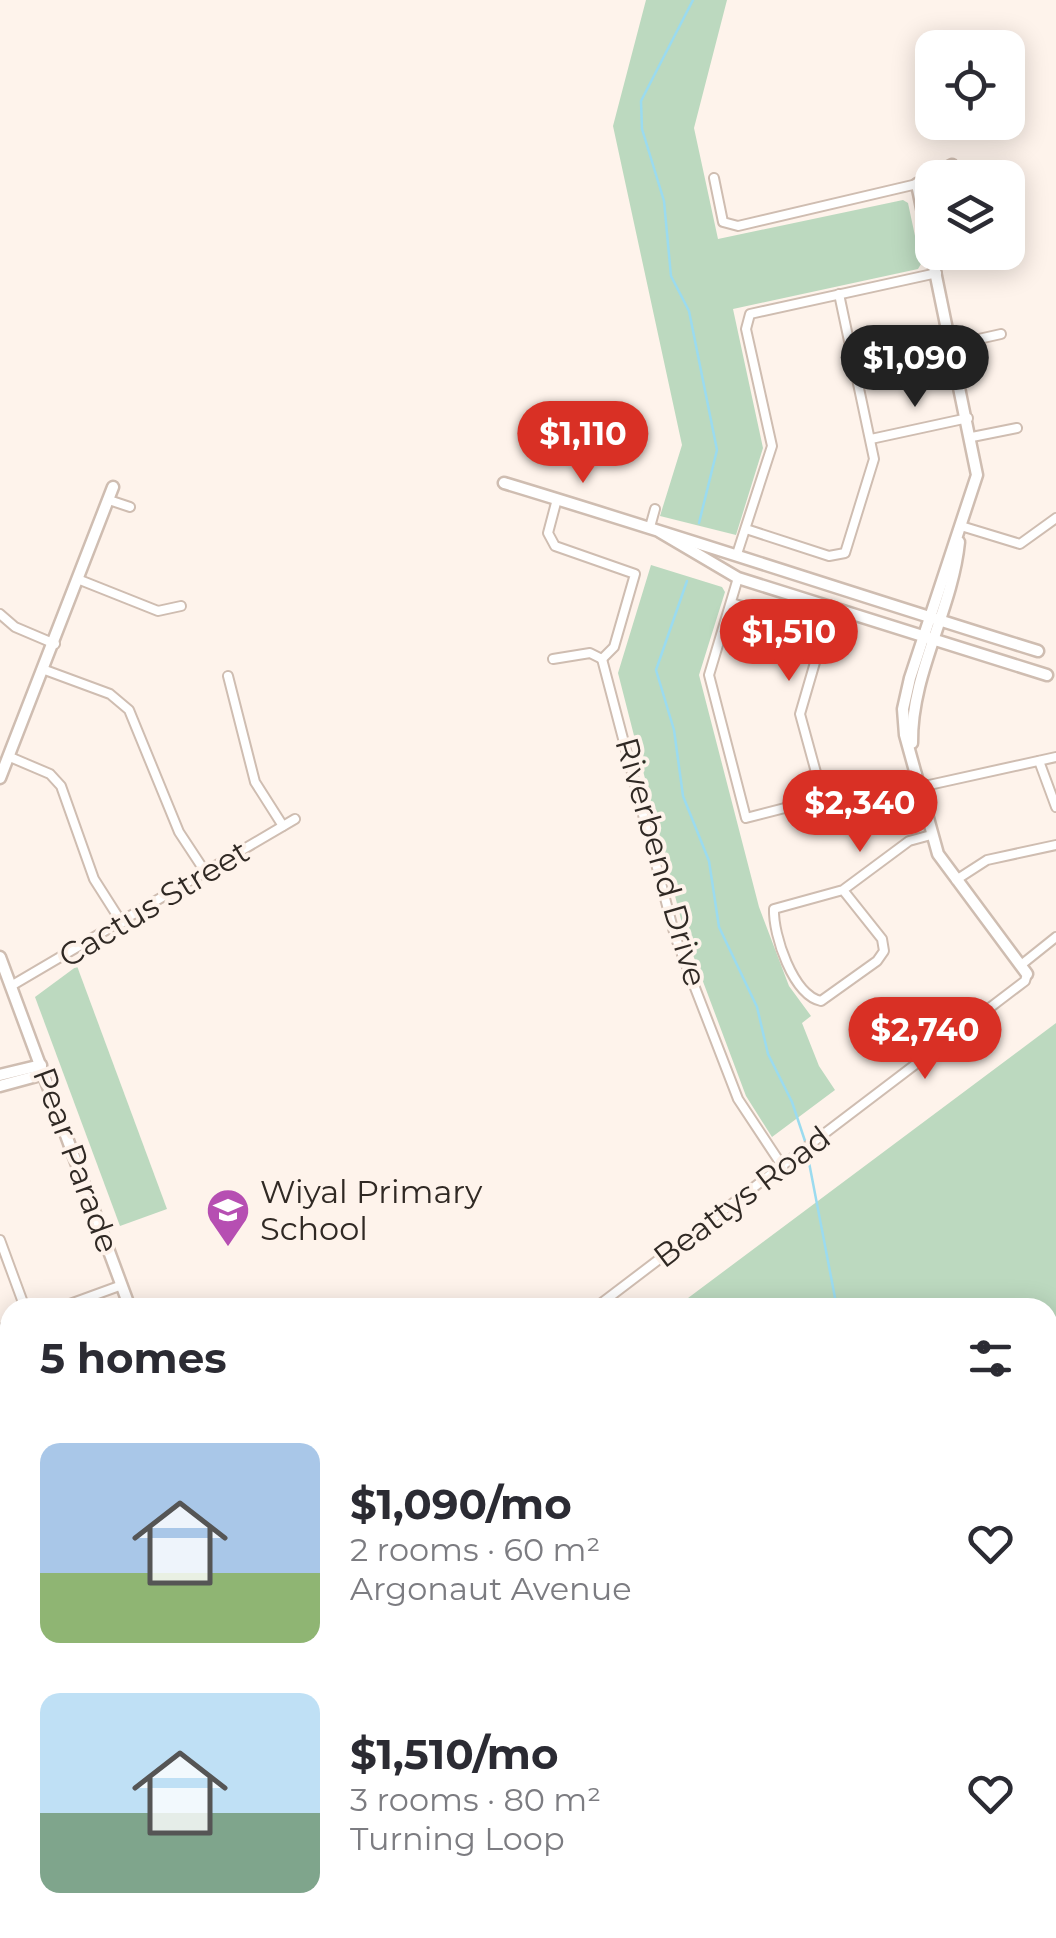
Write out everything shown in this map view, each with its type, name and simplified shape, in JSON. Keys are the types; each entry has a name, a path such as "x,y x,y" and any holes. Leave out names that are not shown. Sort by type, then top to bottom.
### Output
{"street":[{"path":"714,178 723,222 738,226 915,184"},
{"path":"935,270 977,475 933,628 903,710 931,835 956,880 1024,969"},
{"path":"737,554 772,446 746,321 755,312 936,273"},
{"path":"746,529 841,556 874,459 839,294"},
{"path":"952,345 1001,334"},
{"path":"871,439 968,418"},
{"path":"972,437 1017,428"},
{"path":"504,483 737,554 1047,675"},
{"path":"0,778 113,488"},
{"path":"553,660 590,653 602,659 614,647 635,574 555,546 548,533 558,499"},
{"path":"108,500 130,507"},
{"path":"650,526 655,509"},
{"path":"961,526 1020,544 1056,518"},
{"path":"650,526 738,578 1038,651"},
{"path":"738,578 708,675 746,818 916,774"},
{"path":"80,580 158,610 180,606"},
{"path":"731,603 825,628 800,714 823,798"},
{"path":"0,614 14,628 55,644"},
{"name":"Riverbend Drive","path":"602,659 675,936 738,1100 782,1167"},
{"path":"45,670 110,694 128,710 179,832 206,872"},
{"path":"228,676 256,782 282,826"},
{"path":"920,787 1056,757"},
{"path":"10,758 50,774 61,786 94,880 122,923"},
{"path":"1039,760 1056,806"},
{"name":"Cactus Street","path":"11,986 295,818"},
{"path":"843,890 882,939 884,951 877,961 822,1002 810,999 796,979 774,909 843,890 909,841 931,835"},
{"path":"956,880 987,860 1056,845"},
{"name":"Beattys Road","path":"607,1298 1025,981 1024,969 1056,937"},
{"name":"Pear Parade","path":"0,957 127,1298"},
{"path":"0,1076 42,1070"},
{"path":"0,1086 42,1070"},
{"path":"0,1241 21,1298"},
{"path":"86,1298 122,1285"}],"green space":[{"path":"646,0 727,0 694,128 718,239 903,200 908,203 915,236 915,270 733,309 763,448 736,535 660,516 682,445 613,126"},
{"path":"651,565 722,587 725,592 699,675 759,907 789,986 811,1016 802,1023 819,1066 835,1090 772,1137 746,1096 684,931 618,673"},
{"path":"902,789 911,826 905,831 878,795"},
{"path":"77,966 167,1209 120,1226 35,997"},
{"path":"1056,1023 1056,1298 688,1298"}],"waterway":[{"path":"693,0 641,101 642,129 664,201 671,276 689,311 717,450 699,523"},
{"path":"687,581 656,670 674,730 683,796 709,861 719,927 757,1007 768,1054 792,1102 806,1144"},
{"path":"807,1152 835,1298"}],"place":[{"name":"Wiyal Primary School","path":"228,1248"}]}
